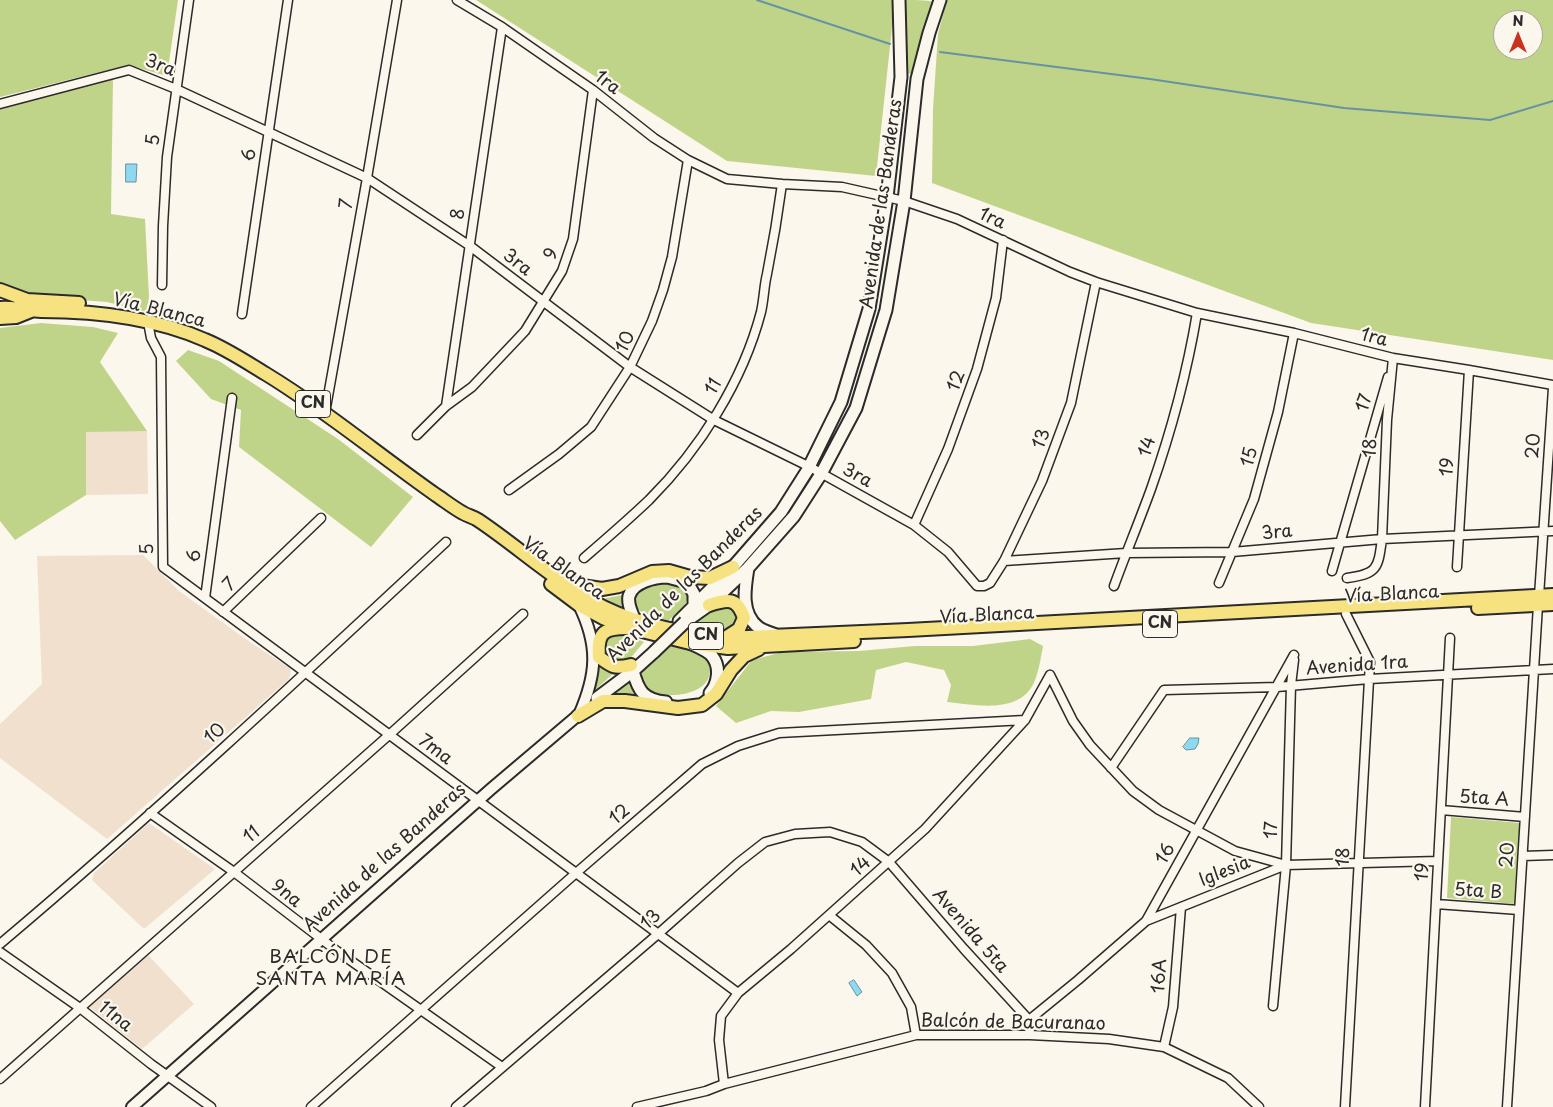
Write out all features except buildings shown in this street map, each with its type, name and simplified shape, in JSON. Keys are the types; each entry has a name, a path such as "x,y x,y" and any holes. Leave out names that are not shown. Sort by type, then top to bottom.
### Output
{"highway":[{"path":"0,290 27,300 118,308 148,322"},
{"name":"Vía Blanca","path":"0,308 14,307 92,313 148,322 204,339 231,353 326,413 463,513 477,519 552,575 592,602 632,624 690,643 728,648 1346,614 1538,601 1553,595"},
{"name":"Vía Blanca","path":"0,318 16,317 34,310"},
{"name":"Vía Blanca","path":"463,513 472,525 579,605 603,618 696,635 725,638 1538,601 1553,604"},
{"path":"552,575 582,586 602,588 619,586 652,572 669,571 690,577 710,578 733,567"},
{"path":"709,605 724,600 734,602 741,609 744,618 739,629 725,638"},
{"path":"632,624 606,631 598,642 599,657 609,665 619,668 632,668"},
{"path":"578,716 603,701 625,701 678,708 702,704 716,694 731,670 744,656 766,646"}],"main road":[{"name":"Avenida de las Banderas","path":"597,698 681,622 694,604 733,567 781,512 810,467 841,402 869,309 887,197 900,77 899,0"},
{"name":"Avenida de las Banderas","path":"681,622 709,605 748,568 794,516 821,474 856,408 886,310 904,201 917,79 940,0"},
{"path":"748,568 745,590 746,606 751,618 759,629 780,636"},
{"path":"632,624 630,595 636,586 650,579 668,577 687,582 694,594 694,604"},
{"path":"632,668 638,688 645,696 661,701 700,700 711,692 717,682 717,668 712,656 690,643"}],"street":[{"name":"5","path":"162,285 167,157 189,0"},
{"name":"6","path":"242,314 288,0"},
{"name":"7","path":"326,413 397,0"},
{"name":"1ra","path":"457,0 502,27 593,90 654,138 688,160 728,179 842,187 904,201 957,219 1070,272 1096,282 1197,313 1294,333 1393,358 1469,370 1553,387"},
{"name":"8","path":"446,406 502,27"},
{"name":"3ra","path":"0,104 129,70 176,89 367,178 470,246 630,367 714,420 810,467 914,525 948,552 977,586"},
{"name":"9","path":"417,435 446,406 472,387 525,331 562,271 573,239 593,90"},
{"name":"10","path":"509,490 559,454 590,427 630,367 652,322 663,290 672,257 688,160"},
{"name":"11","path":"584,558 650,499 671,476 714,420 743,364 761,310 773,248 782,184"},
{"name":"12","path":"914,525 948,449 977,369 996,298 1002,240"},
{"name":"13","path":"977,586 984,586 990,582 1004,561 1042,481 1071,403 1096,282"},
{"name":"14","path":"1114,586 1151,489 1177,406 1190,359 1197,313"},
{"name":"5","path":"148,322 151,338 161,357 163,567"},
{"name":"15","path":"1219,583 1254,499 1278,412 1294,333"},
{"name":"18","path":"1347,578 1365,576 1371,573 1377,565 1382,539 1387,420 1393,358"},
{"name":"17","path":"1332,571 1393,358"},
{"name":"19","path":"1458,567 1469,370"},
{"name":"20","path":"1507,1107 1542,532 1553,387"},
{"name":"6","path":"204,598 232,398"},
{"name":"7","path":"224,612 322,518"},
{"name":"3ra","path":"1004,561 1126,553 1232,552 1382,539 1553,532"},
{"name":"10","path":"0,944 90,868 446,542"},
{"name":"7ma","path":"163,567 738,993"},
{"path":"578,716 589,692 593,676 592,644 588,622 579,605"},
{"name":"11","path":"0,1079 522,614"},
{"name":"18","path":"1345,1107 1370,662 1346,614"},
{"name":"19","path":"1425,1107 1450,638"},
{"name":"17","path":"1273,1006 1286,865 1291,685 1294,655"},
{"name":"16","path":"1029,1020 1146,921 1294,655"},
{"name":"Avenida 1ra","path":"1111,768 1164,690 1277,687 1369,679 1553,669"},
{"name":"14","path":"724,1084 719,1040 721,1016 738,993 925,829 1026,720 1050,675 1073,721 1090,745 1111,768"},
{"name":"Avenida de las Banderas","path":"132,1107 477,800 597,698"},
{"name":"12","path":"311,1107 702,764 738,746 779,733 1026,720"},
{"path":"1111,768 1133,791 1159,810 1196,831 1235,851 1286,865"},
{"name":"5ta A","path":"1441,810 1525,817"},
{"name":"9na","path":"150,813 502,1067"},
{"name":"13","path":"456,1107 658,934 738,862 765,842 795,834 830,832 862,842 889,862"},
{"path":"1523,856 1553,855"},
{"name":"Avenida 5ta","path":"889,862 964,949 1029,1020"},
{"name":"Iglesia","path":"1146,921 1286,865 1438,862"},
{"name":"5ta B","path":"1436,904 1519,910"},
{"name":"16A","path":"1164,1047 1174,1007 1181,906"},
{"path":"829,915 866,945 892,973 911,1007 916,1035"},
{"name":"11na","path":"0,952 80,1008 211,1107"},
{"path":"1029,1020 1030,1035"},
{"name":"Balcón de Bacuranao","path":"637,1107 706,1091 724,1084 916,1035 1030,1035 1109,1039 1164,1047 1228,1078 1259,1107"}],"shaded area":[{"path":"85,431 147,431 148,494 86,495"},
{"path":"143,555 179,591 291,669 289,679 107,839 0,758 0,724 42,684 37,556"},
{"path":"149,823 215,869 144,929 92,880 94,873"},
{"path":"148,955 194,1004 142,1049 88,1006"}],"green space":[{"path":"0,0 178,0 167,76 128,65 0,97"},
{"path":"476,0 895,0 876,176 727,161"},
{"path":"905,0 934,2 912,73 909,74 907,72"},
{"path":"947,0 1553,0 1553,360 1311,323 932,183 933,109 938,34"},
{"path":"113,78 111,214 145,219 149,297 147,312 107,302 28,296 0,284 0,107"},
{"path":"41,323 93,327 118,333 100,362 147,431 86,432 86,495 15,540 0,521 0,328"},
{"path":"188,350 219,361 338,439 413,497 371,547 239,447 241,410 211,399 176,361"},
{"path":"665,581 687,587 688,593 684,607 668,621 643,613 634,607 632,599 638,591 650,584"},
{"path":"622,595 625,610 602,599"},
{"path":"722,604 738,611 738,625 726,632 690,627 714,608"},
{"path":"625,634 644,642 627,660 619,661 604,656 606,635"},
{"path":"1030,639 1043,646 1035,680 1029,691 1020,699 1009,703 984,706 947,702 951,685 944,670 906,662 876,670 871,699 799,712 771,711 736,723 716,706 752,660 783,652 859,651 915,646 973,646"},
{"path":"668,644 695,651 701,654 708,663 710,671 708,679 695,691 685,694 665,695 648,690 640,681 638,674"},
{"path":"600,665 616,671 594,691"},
{"path":"628,679 635,696 608,696"},
{"path":"1451,817 1520,823 1515,904 1447,898"}],"water":[{"path":"126,164 137,164 136,182 126,182"},
{"path":"1190,738 1199,738 1198,744 1195,749 1186,750 1183,747"},
{"path":"854,980 862,992 857,996 849,983"}],"waterway":[{"path":"757,0 890,44"},
{"path":"940,52 1150,79 1344,108 1490,120 1553,101"}],"district":[{"name":"BALCÓN DE SANTA MARÍA","path":"331,969"}]}
